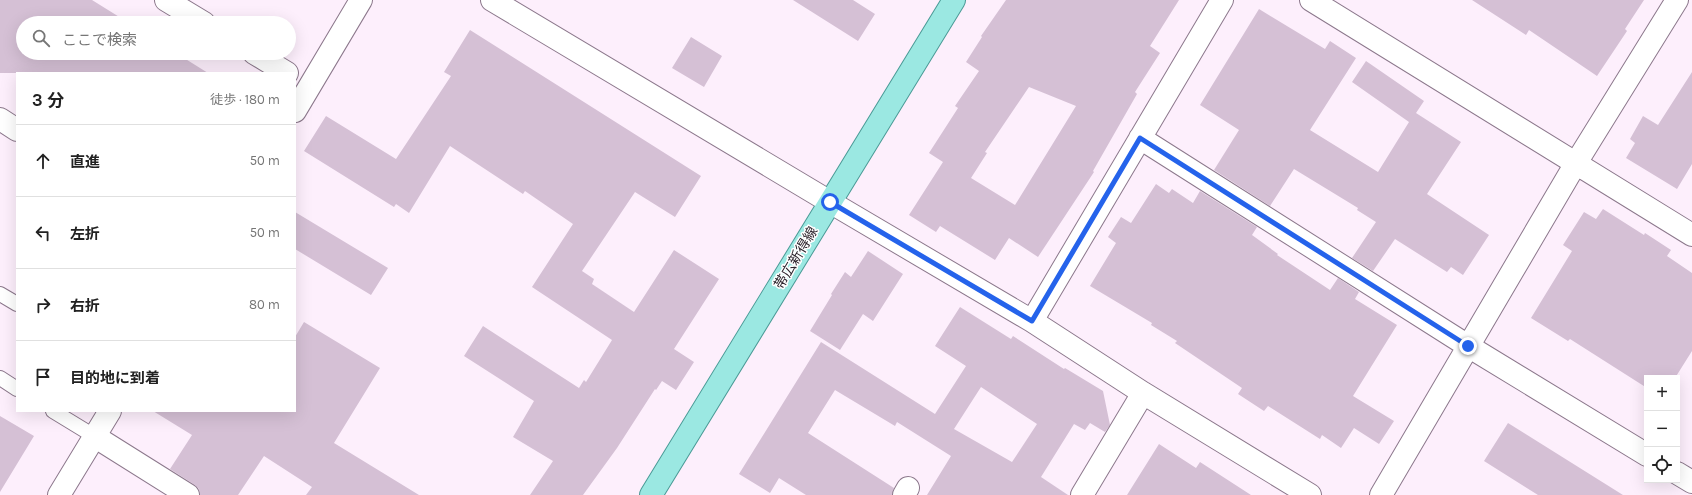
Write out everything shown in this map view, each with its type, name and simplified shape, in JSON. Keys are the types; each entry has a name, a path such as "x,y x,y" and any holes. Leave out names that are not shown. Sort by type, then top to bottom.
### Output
{"main road":[{"name":"帯広新得線","path":"651,495 954,0"}],"street":[{"path":"166,0 192,16"},
{"path":"296,107 302,82 362,0"},
{"path":"492,0 1032,321 1143,393 1310,495"},
{"path":"1032,321 1222,0"},
{"path":"1311,0 1692,235"},
{"path":"1381,495 1576,163 1677,0"},
{"path":"266,60 285,72"},
{"path":"0,119 16,129"},
{"path":"1140,138 1468,346 1644,453"},
{"path":"1082,495 1143,393"},
{"path":"59,495 109,412"},
{"path":"94,436 188,495"},
{"path":"1680,475 1692,482"},
{"path":"1689,495 1692,491"}],"lane":[{"path":"0,294 16,303"},
{"path":"0,378 16,388"},
{"path":"55,412 94,436"}],"building":[{"path":"0,0 92,0 118,16 16,16 16,60 187,60 206,72 16,72 0,73"},
{"path":"793,0 853,0 875,14 858,41"},
{"path":"1006,0 1179,0 1150,46 1160,53 1135,92 1137,94 1093,171 1094,172 1038,257 1009,238 995,260 940,226 936,232 909,215 943,162 929,153 958,108 955,106 979,71 966,62 982,37 981,36","holes":["1029,87 1076,106 1015,205 971,178 987,153 985,152"]},
{"path":"1472,0 1644,0 1625,29 1627,31 1597,76 1529,30 1526,35"},
{"path":"1259,9 1325,49 1330,41 1356,58 1310,130 1378,172 1409,122 1352,82 1366,61 1424,101 1416,113 1461,142 1427,194 1489,235 1463,275 1451,267 1447,272 1395,239 1373,271 1352,258 1376,222 1357,210 1358,208 1294,169 1270,206 1214,170 1239,130 1200,105"},
{"path":"470,30 701,176 675,217 635,192 582,271 594,279 592,284 634,312 674,250 719,279 674,349 694,362 676,390 662,381 656,390 655,389 617,448 583,495 530,495 553,461 513,437 534,401 464,356 483,326 579,388 584,380 586,382 612,340 532,287 573,224 525,191 523,194 450,146 409,213 396,204 394,207 304,151 326,116 396,159 451,76 444,72"},
{"path":"691,37 722,56 704,87 672,68"},
{"path":"1692,72 1692,164 1677,189 1626,158 1635,143 1630,139 1643,116 1658,125"},
{"path":"1156,184 1169,193 1172,189 1193,203 1200,191 1257,227 1252,235 1278,254 1277,255 1330,290 1338,278 1359,292 1355,299 1397,325 1353,396 1394,421 1379,444 1354,428 1341,448 1322,435 1320,439 1268,406 1264,411 1238,394 1242,388 1175,343 1177,341 1151,325 1152,323 1090,286 1116,243 1108,237 1121,217 1131,223"},
{"path":"1603,209 1671,250 1667,256 1692,273 1692,351 1677,375 1644,375 1644,386 1570,339 1568,341 1531,318 1572,251 1563,245 1584,212 1596,219"},
{"path":"296,213 388,268 371,295 296,250"},
{"path":"868,251 903,274 873,321 863,314 840,350 810,331 845,272 851,277"},
{"path":"960,307 1011,339 1013,336 1064,369 1065,368 1103,391 1110,425 1105,432 1090,423 1085,430 1074,424 1041,477 1068,495 927,495 951,456 897,422 895,426 835,390 808,433 894,488 892,495 806,495 779,478 770,493 739,474 821,342 935,414 966,366 935,346","holes":["981,387 1037,424 1012,462 954,429"]},
{"path":"304,322 380,368 334,443 419,495 306,495 312,487 264,456 238,495 200,495 199,489 195,485 170,469 192,435 155,412 296,412 296,335"},
{"path":"0,416 34,436 0,492"},
{"path":"1508,423 1623,495 1538,495 1484,461"},
{"path":"1159,444 1196,468 1200,462 1251,495 1127,495"}],"route":[{"path":"830,202 1032,321 1140,138 1468,346"}]}
